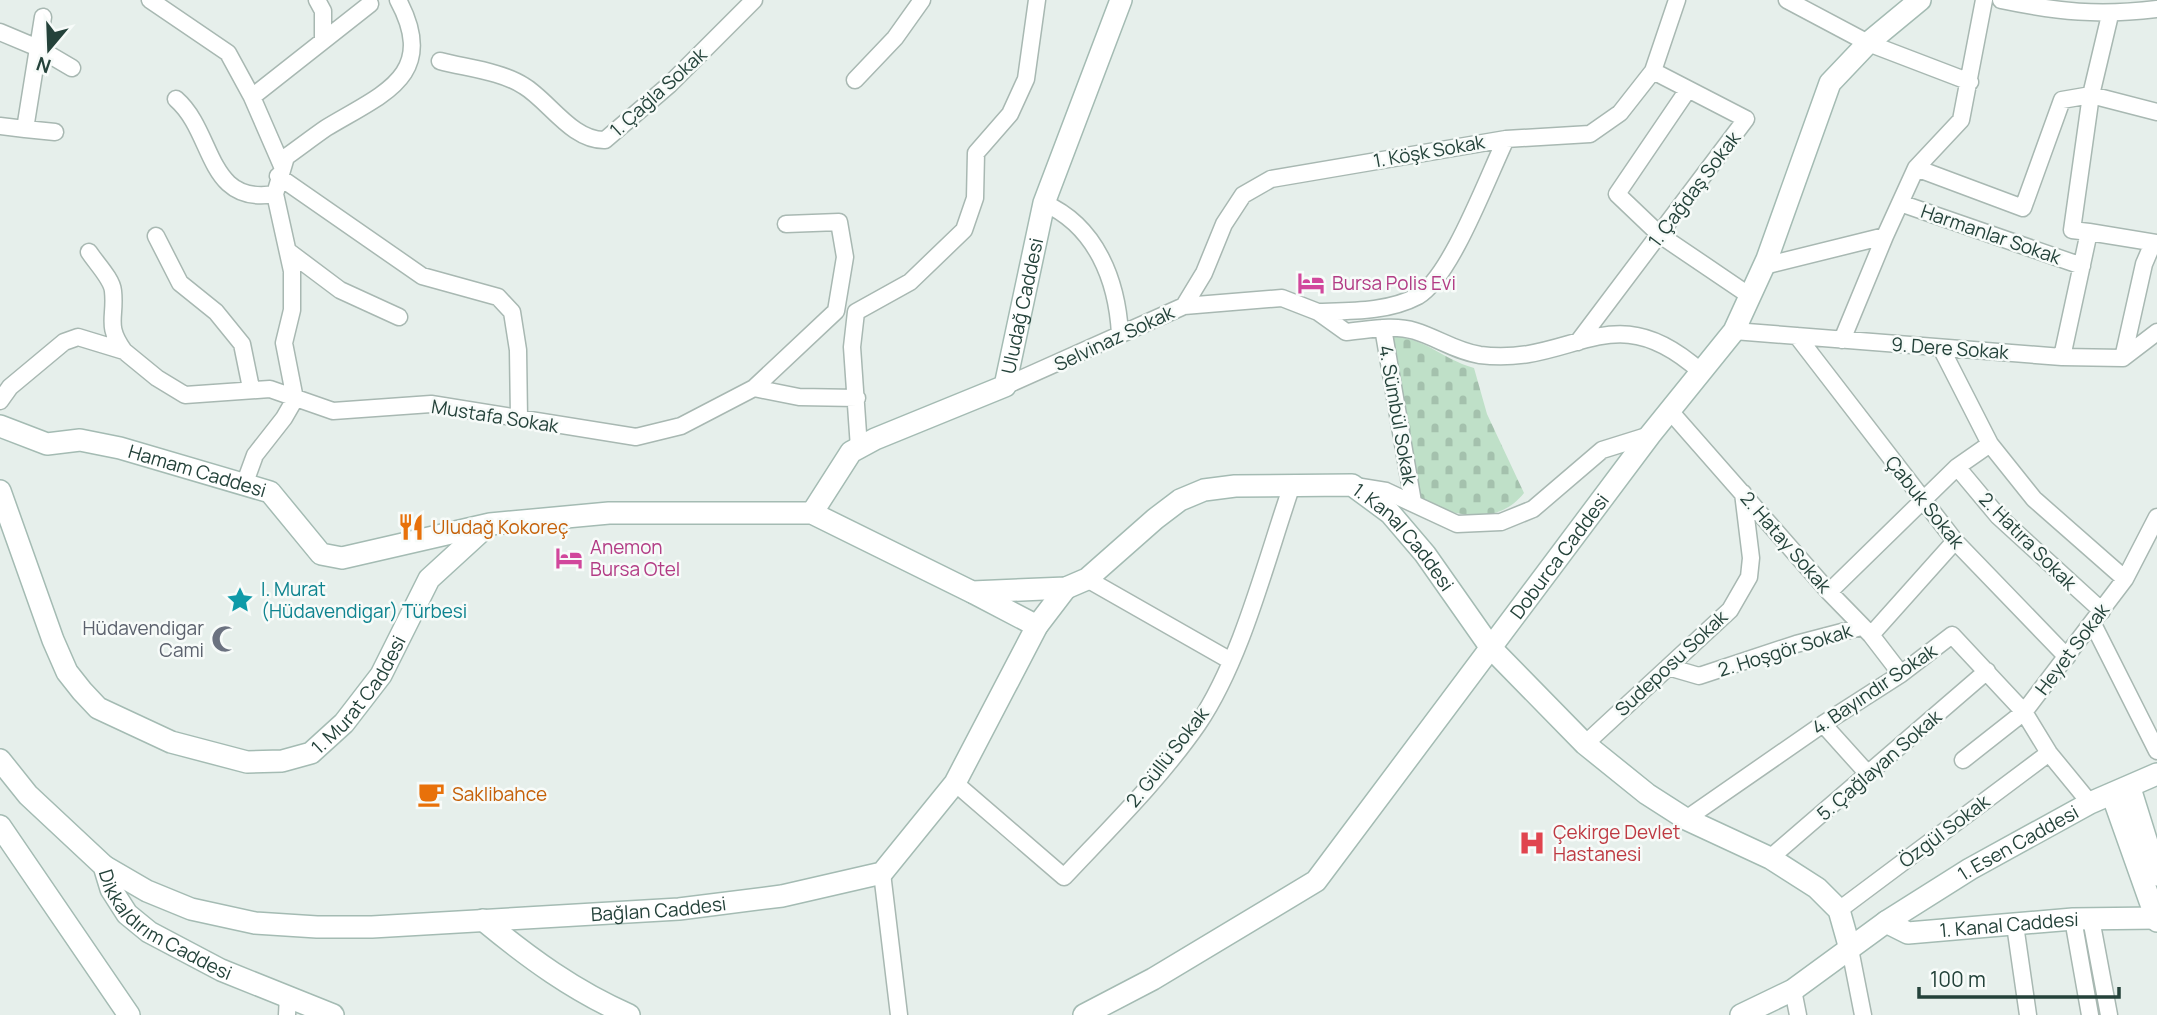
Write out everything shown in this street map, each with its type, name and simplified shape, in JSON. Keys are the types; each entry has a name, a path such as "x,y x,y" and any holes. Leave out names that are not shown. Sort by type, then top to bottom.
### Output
{"main road":[{"name":"Uludağ Caddesi","path":"812,513 851,452 1005,386 1044,203 1121,0"},
{"name":"Doburca Caddesi","path":"1084,1015 1153,979 1316,881 1650,435 1734,331 1763,266 1830,83 1868,43 1920,0"},
{"name":"Hamam Caddesi","path":"0,425 47,444 80,440 270,492 321,554 342,558 490,524"},
{"name":"1. Kanal Caddesi","path":"812,513 972,592 1066,588 1087,579 1180,500 1214,488 1352,485 1390,513 1425,554 1491,648 1586,744 1647,794 1686,819 1770,858 1817,888 1868,935"},
{"name":"1. Murat Caddesi","path":"0,491 49,631 67,672 82,691 98,708 171,742 247,762 282,761 311,753 344,723 381,674 429,579 490,524"},
{"path":"490,524 609,513 812,513"},
{"path":"418,540 429,579"},
{"path":"881,873 955,783 1037,626 1066,588"},
{"path":"972,592 1037,626"},
{"name":"Dikkaldırım Caddesi","path":"0,760 28,795 104,866 111,889 127,914 149,932 287,1005 333,1015"},
{"name":"1. Esen Caddesi","path":"1886,922 1970,869 2090,803 2157,774"},
{"path":"2121,791 2157,876"},
{"path":"2121,791 2157,919"},
{"path":"0,826 129,1015"},
{"name":"Bağlan Caddesi","path":"104,866 147,891 191,909 255,923 372,927 679,909 782,896 881,873"},
{"path":"1839,910 1850,949"},
{"name":"1. Kanal Caddesi","path":"1886,922 1908,933 2082,919 2157,919"},
{"path":"483,920 530,959 592,999 629,1015"},
{"path":"1741,1015 1793,990 1886,922"}],"street":[{"path":"150,0 228,53 252,97 280,171 422,276 498,297 512,312 518,351 519,418"},
{"path":"317,0 323,11 323,40"},
{"path":"244,485 255,455 285,418 295,399 284,343 292,310 292,271 275,194 280,171 286,157 399,83 412,54 410,22 398,0"},
{"name":"1. Çağla Sokak","path":"440,61 525,86 583,133 595,140 605,140 668,85 754,0"},
{"path":"855,80 895,37 922,0"},
{"path":"786,224 839,222 845,257 836,311 856,312 910,282 964,230 975,198 976,153 1010,114 1026,79 1037,0"},
{"path":"1506,139 1590,134 1620,113 1653,71 1677,0"},
{"path":"1787,0 1868,43 1970,82"},
{"path":"1842,340 1916,168 1961,120 1984,0"},
{"path":"2001,0 2063,13 2110,15 2157,9"},
{"path":"252,97 370,4"},
{"path":"2110,15 2091,95 2072,230 2155,243 2144,264 2123,358"},
{"path":"24,129 43,18"},
{"path":"0,32 38,48 72,68"},
{"name":"1. Çağdaş Sokak","path":"1578,342 1746,119 1687,91 1653,71"},
{"path":"1687,91 1617,194 1660,235 1750,296"},
{"path":"1916,168 2023,208 2062,100 2091,95 2157,112"},
{"path":"176,100 188,110 208,154 239,193 254,197 275,194"},
{"path":"0,126 55,132"},
{"name":"1. Köşk Sokak","path":"1184,306 1204,273 1224,224 1243,195 1272,179 1506,139"},
{"name":"1. Köşk Sokak","path":"1318,312 1373,310 1419,295 1444,270 1506,139"},
{"path":"1044,203 1065,212 1091,238 1118,299 1120,334"},
{"name":"Harmanlar Sokak","path":"1900,203 2082,266"},
{"path":"2062,357 2089,232"},
{"path":"156,236 180,283 216,312 242,344 251,388"},
{"path":"1763,266 1885,236"},
{"path":"288,251 340,290 399,317"},
{"path":"89,252 113,288 111,323 114,337 124,351"},
{"name":"Selvinaz Sokak","path":"1005,386 1184,306 1282,298 1318,312 1346,332 1383,328 1414,331 1451,348 1481,355 1550,350 1612,332 1642,336 1679,352 1700,371"},
{"name":"Mustafa Sokak","path":"0,401 10,387 64,342 78,337 124,351 157,378 185,395 270,388 333,411 431,404 636,437 681,426 754,388 836,311"},
{"path":"856,312 852,347 859,448"},
{"name":"4. Sümbül Sokak","path":"1383,328 1413,502"},
{"name":"9. Dere Sokak","path":"1734,331 2062,357 2123,358"},
{"path":"2123,358 2157,332"},
{"name":"Çabuk Sokak","path":"1797,336 1955,541 2067,657"},
{"path":"1941,348 1990,444 2034,499 2125,579"},
{"path":"0,374 10,387"},
{"path":"754,388 799,397 857,398"},
{"name":"2. Hatay Sokak","path":"1670,411 1901,674"},
{"path":"1352,485 1386,491 1457,524 1501,522 1533,509 1602,450 1650,435"},
{"path":"1829,593 1957,467 1990,444"},
{"name":"2. Hatıra Sokak","path":"1957,467 1998,516 2097,617 2157,751"},
{"name":"2. Güllü Sokak","path":"955,783 1064,877 1137,799 1198,723 1231,660 1292,485"},
{"name":"Sudeposu Sokak","path":"1586,744 1730,610 1749,577 1751,558 1743,493"},
{"name":"Heyet Sokak","path":"1963,760 2024,712 2125,579 2156,523"},
{"path":"1866,631 1955,541"},
{"path":"1087,579 1231,660"},
{"name":"2. Hoşgör Sokak","path":"1668,667 1699,676 1796,644 1866,631"},
{"name":"4. Bayındır Sokak","path":"1686,819 1823,724 1901,674 1952,635 2024,712 2049,753 2090,803"},
{"name":"5. Çağlayan Sokak","path":"1770,858 1987,671"},
{"path":"1823,724 1867,774"},
{"name":"Özgül Sokak","path":"1839,910 2049,753"},
{"path":"881,873 900,1015"},
{"path":"2082,919 2090,1015"},
{"path":"2082,919 2109,1015"},
{"path":"2015,925 2028,1015"},
{"path":"1850,949 1863,1015"},
{"path":"1793,990 1798,1015"}],"green space":[{"path":"1389,335 1414,340 1474,368 1487,414 1524,493 1513,504 1501,511 1475,515 1420,503"}],"place":[{"name":"Bursa Polis Evi","path":"1311,283"},
{"name":"Uludağ Kokoreç","path":"411,527"},
{"name":"Anemon Bursa Otel","path":"569,558"},
{"name":"I. Murat (Hüdavendigar) Türbesi","path":"240,600"},
{"name":"Hüdavendigar Cami","path":"225,639"},
{"name":"Saklibahce","path":"431,794"},
{"name":"Çekirge Devlet Hastanesi","path":"1532,843"}]}
